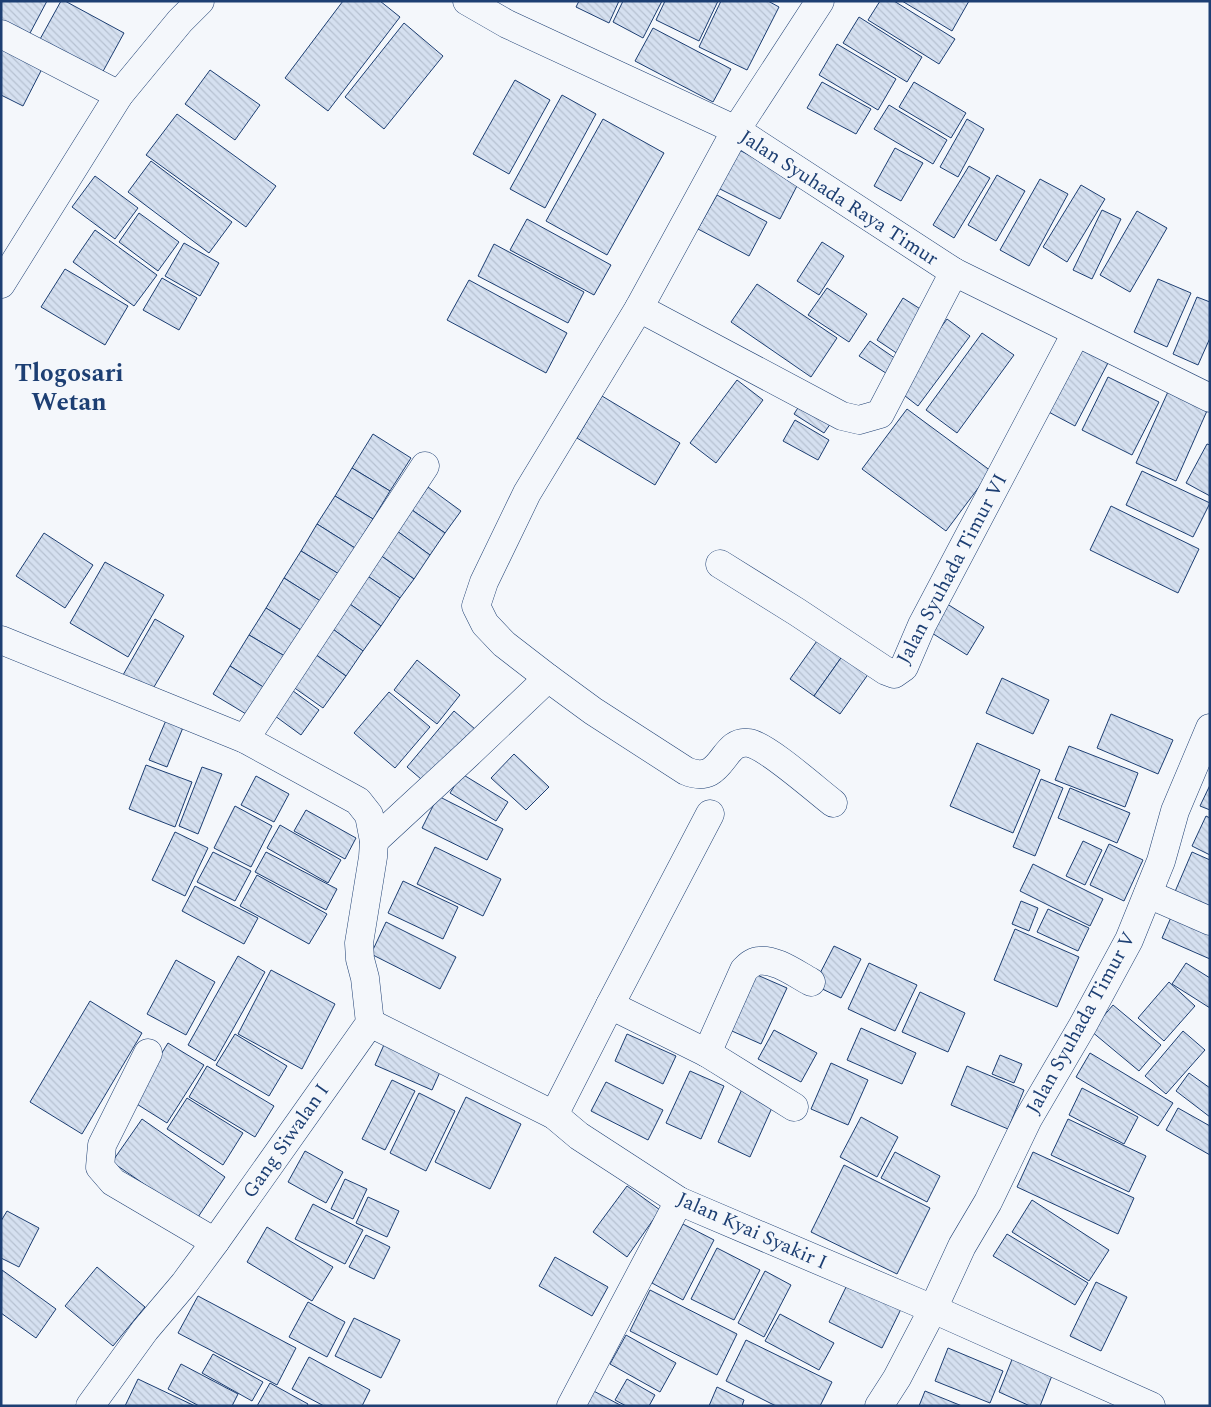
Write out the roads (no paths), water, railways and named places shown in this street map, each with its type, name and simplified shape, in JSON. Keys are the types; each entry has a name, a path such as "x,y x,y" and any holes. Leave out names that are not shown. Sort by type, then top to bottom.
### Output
{"street":[{"path":"1,284 119,95 180,21 200,1"},
{"name":"Jalan Syuhada Raya Timur","path":"467,1 507,24 736,130 954,272 1210,398"},
{"path":"820,1 736,130 638,308 527,493 484,582 476,606 485,624 548,678 593,711 686,771 694,774 712,771 722,762 732,747 736,744 747,742 763,749 833,803"},
{"path":"1,34 119,95"},
{"path":"638,308 842,416 859,420 880,414 954,272"},
{"name":"Jalan Syuhada Timur VI","path":"720,564 886,671 894,674 904,667 922,625 1076,333"},
{"path":"245,739 425,466"},
{"path":"1,640 245,739 358,801 369,815 374,841 359,943 370,1024"},
{"path":"374,841 548,678"},
{"name":"Jalan Syuhada Timur V","path":"879,1406 897,1378 933,1309 962,1246 988,1202 1028,1118 1130,940 1161,861 1175,812 1210,728"},
{"path":"554,1115 710,814"},
{"path":"1148,894 1210,921"},
{"path":"707,1053 744,970 755,962 764,960 775,963 811,982"},
{"path":"610,1005 707,1053 794,1107"},
{"name":"Jalan Kyai Syakir I","path":"370,1024 554,1115 578,1136 679,1200 933,1309 1151,1406"},
{"name":"Gang Siwalan I","path":"90,1406 145,1330 184,1284 215,1242 370,1024"},
{"path":"148,1053 102,1145 100,1167 113,1182 215,1242"},
{"path":"571,1406 679,1200"}],"district":[{"name":"Tlogosari Wetan","path":"69,388"}]}
